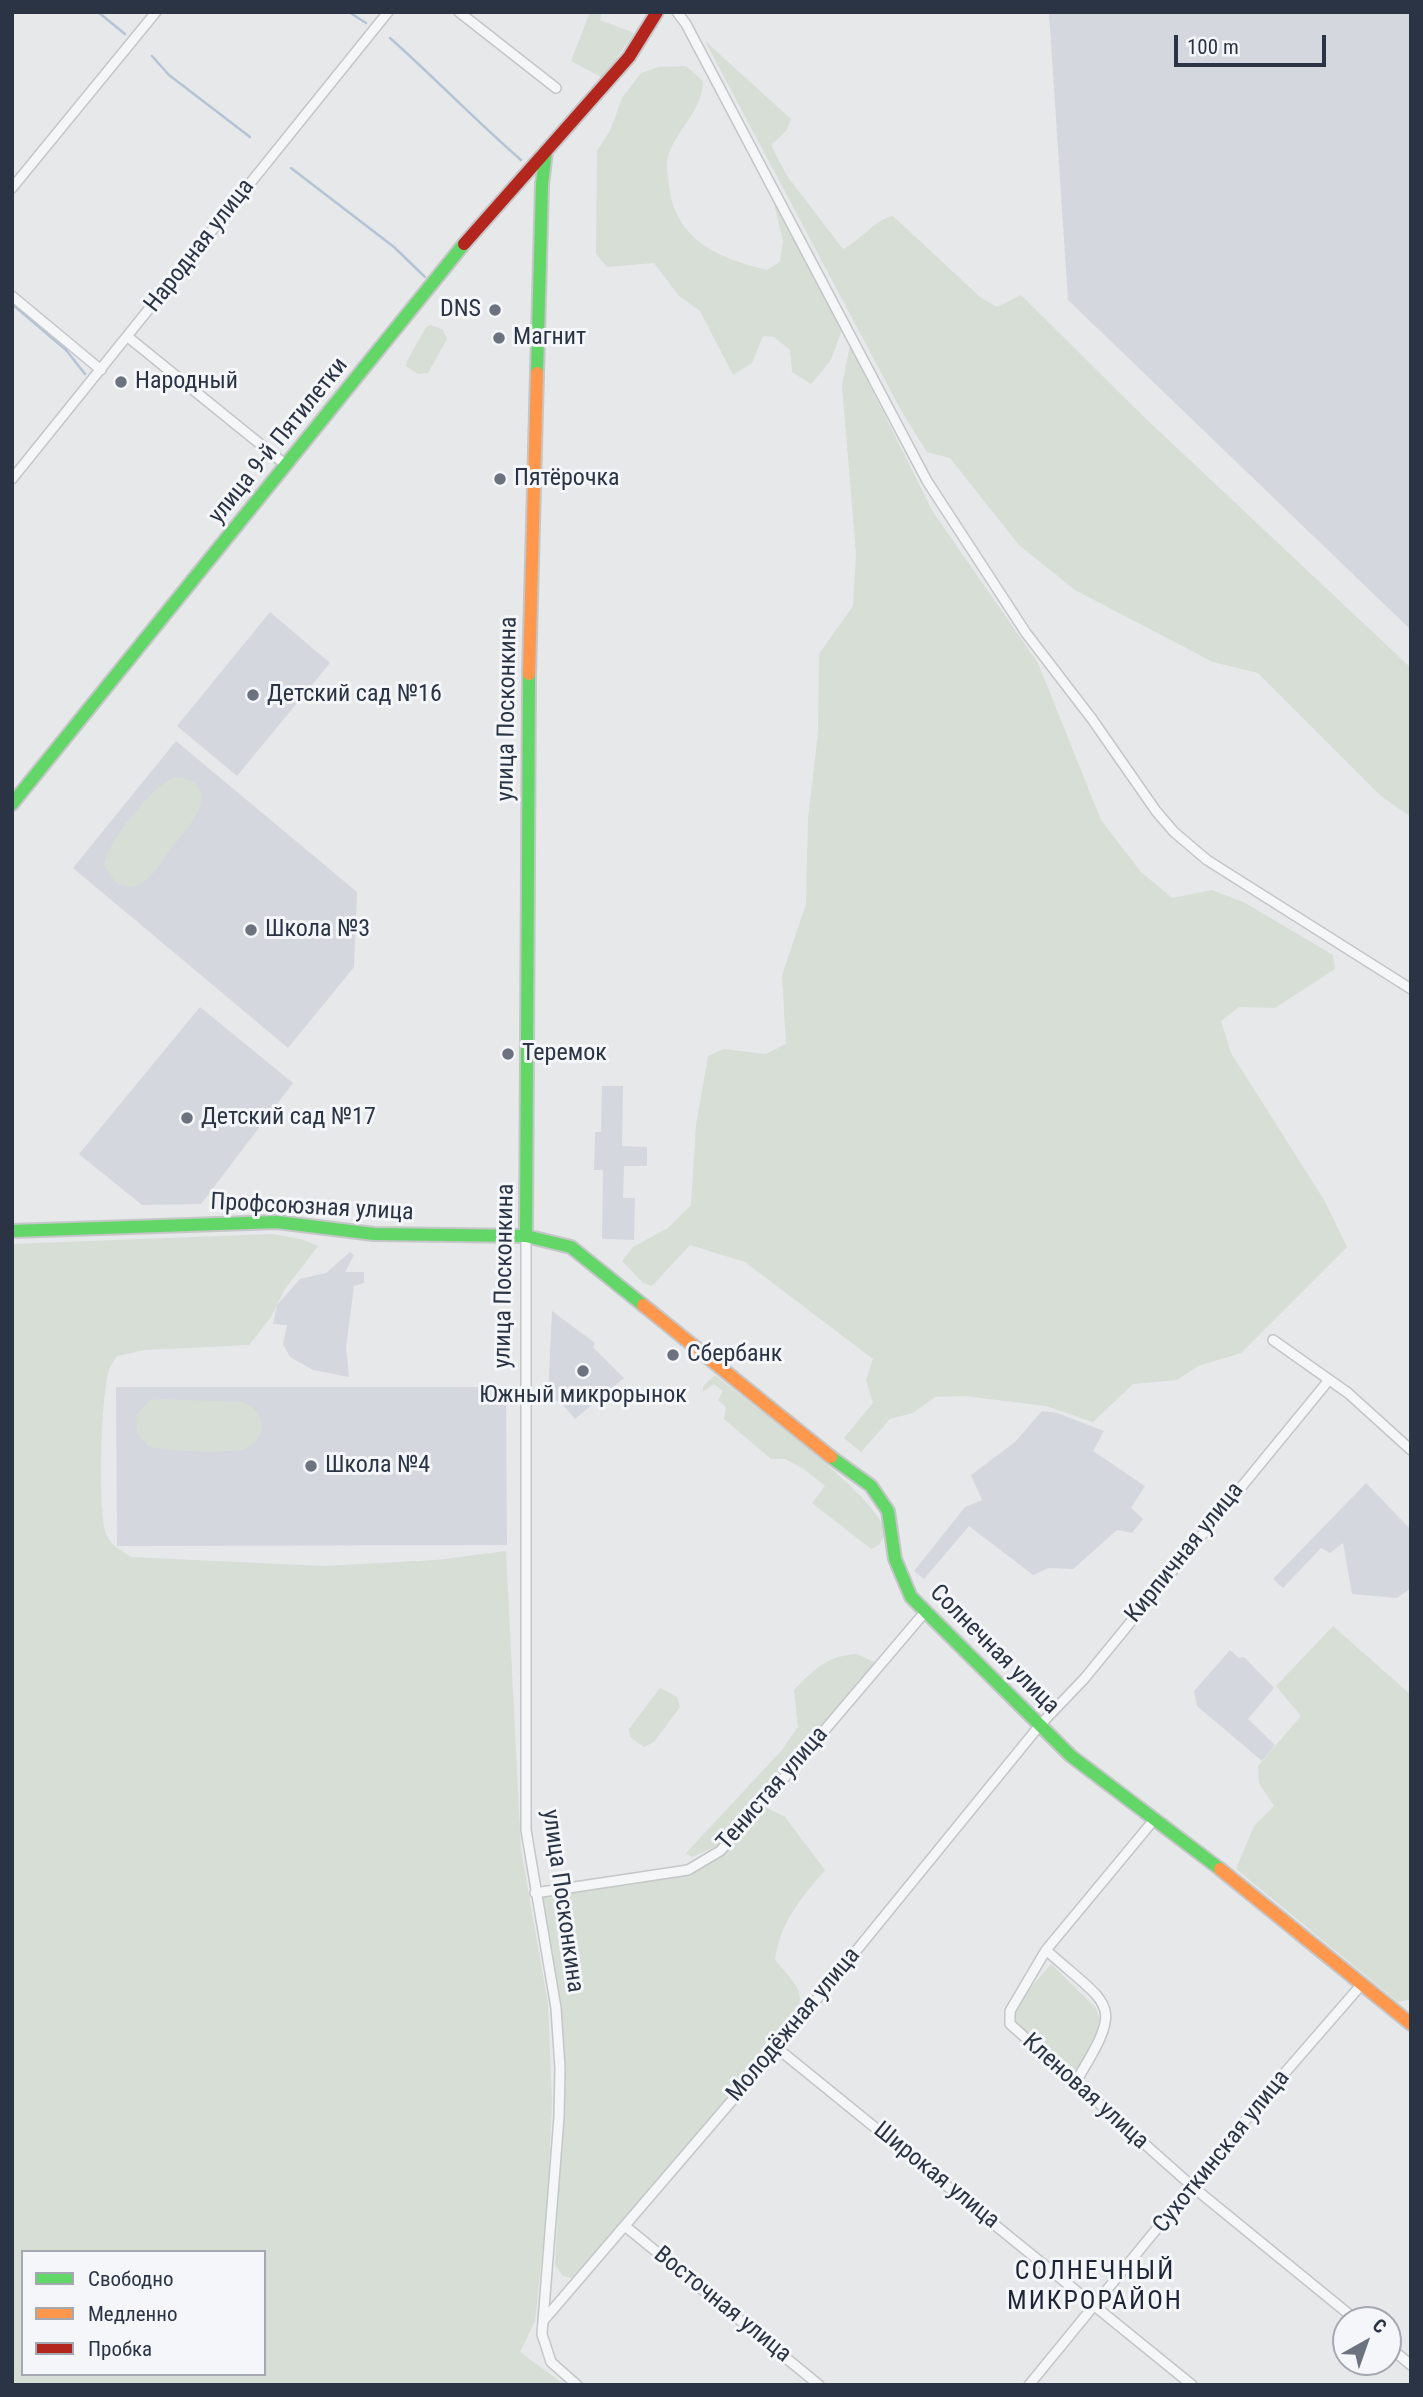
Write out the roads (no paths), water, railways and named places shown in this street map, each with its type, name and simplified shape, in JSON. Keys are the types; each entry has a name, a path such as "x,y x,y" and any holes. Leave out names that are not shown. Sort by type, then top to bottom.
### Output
{"street":[{"path":"12,188 156,12"},
{"name":"Народная улица","path":"12,479 387,12"},
{"path":"459,12 556,88"},
{"name":"улица 9-й Пятилетки","path":"12,804 475,230 585,110 629,57 657,12"},
{"path":"677,12 693,36 928,481 1026,633 1092,719 1156,811 1174,832 1207,860 1411,989"},
{"name":"улица Посконкина","path":"545,151 529,651 526,1830 556,2008 560,2068 558,2130 542,2334 547,2353 559,2371 577,2385"},
{"path":"12,296 101,370"},
{"path":"128,337 286,465"},
{"name":"Профсоюзная улица","path":"12,1231 277,1223 374,1234 526,1236"},
{"name":"Солнечная улица","path":"526,1236 571,1247 811,1442 871,1486 885,1504 891,1518 895,1559 904,1587 925,1612 1082,1766 1260,1899 1411,2024"},
{"path":"1273,1340 1349,1393 1411,1450"},
{"name":"Кирпичная улица","path":"1040,1725 1084,1679 1329,1380"},
{"name":"Тенистая улица","path":"535,1893 688,1870 707,1861 738,1832 925,1612"},
{"name":"Молодёжная улица","path":"543,2321 777,2048 1040,1725"},
{"name":"Кленовая улица","path":"1153,1821 1046,1951 1010,2011 1010,2024 1194,2187 1339,2306"},
{"path":"1046,1951 1104,2002 1108,2022 1102,2040 1075,2083"},
{"name":"Сухоткинская улица","path":"1030,2385 1194,2187 1276,2083 1362,1984"},
{"name":"Широкая улица","path":"777,2048 1097,2305 1192,2385"},
{"name":"Восточная улица","path":"625,2226 820,2385"}],"waterway":[{"path":"98,12 125,34"},
{"path":"349,12 366,23"},
{"path":"390,38 521,160"},
{"path":"152,56 169,75 250,137"},
{"path":"291,168 394,247 425,277"},
{"path":"12,304 66,350 85,374"}],"place":[{"name":"DNS","path":"495,310"},
{"name":"Магнит","path":"499,338"},
{"name":"Народный","path":"121,382"},
{"name":"Пятёрочка","path":"500,479"},
{"name":"Детский сад №16","path":"253,695"},
{"name":"Школа №3","path":"251,930"},
{"name":"Теремок","path":"508,1054"},
{"name":"Детский сад №17","path":"187,1118"},
{"name":"Сбербанк","path":"673,1355"},
{"name":"Южный микрорынок","path":"583,1371"},
{"name":"Школа №4","path":"311,1466"}],"district":[{"name":"СОЛНЕЧНЫЙ МИКРОРАЙОН","path":"1095,2287"}]}
